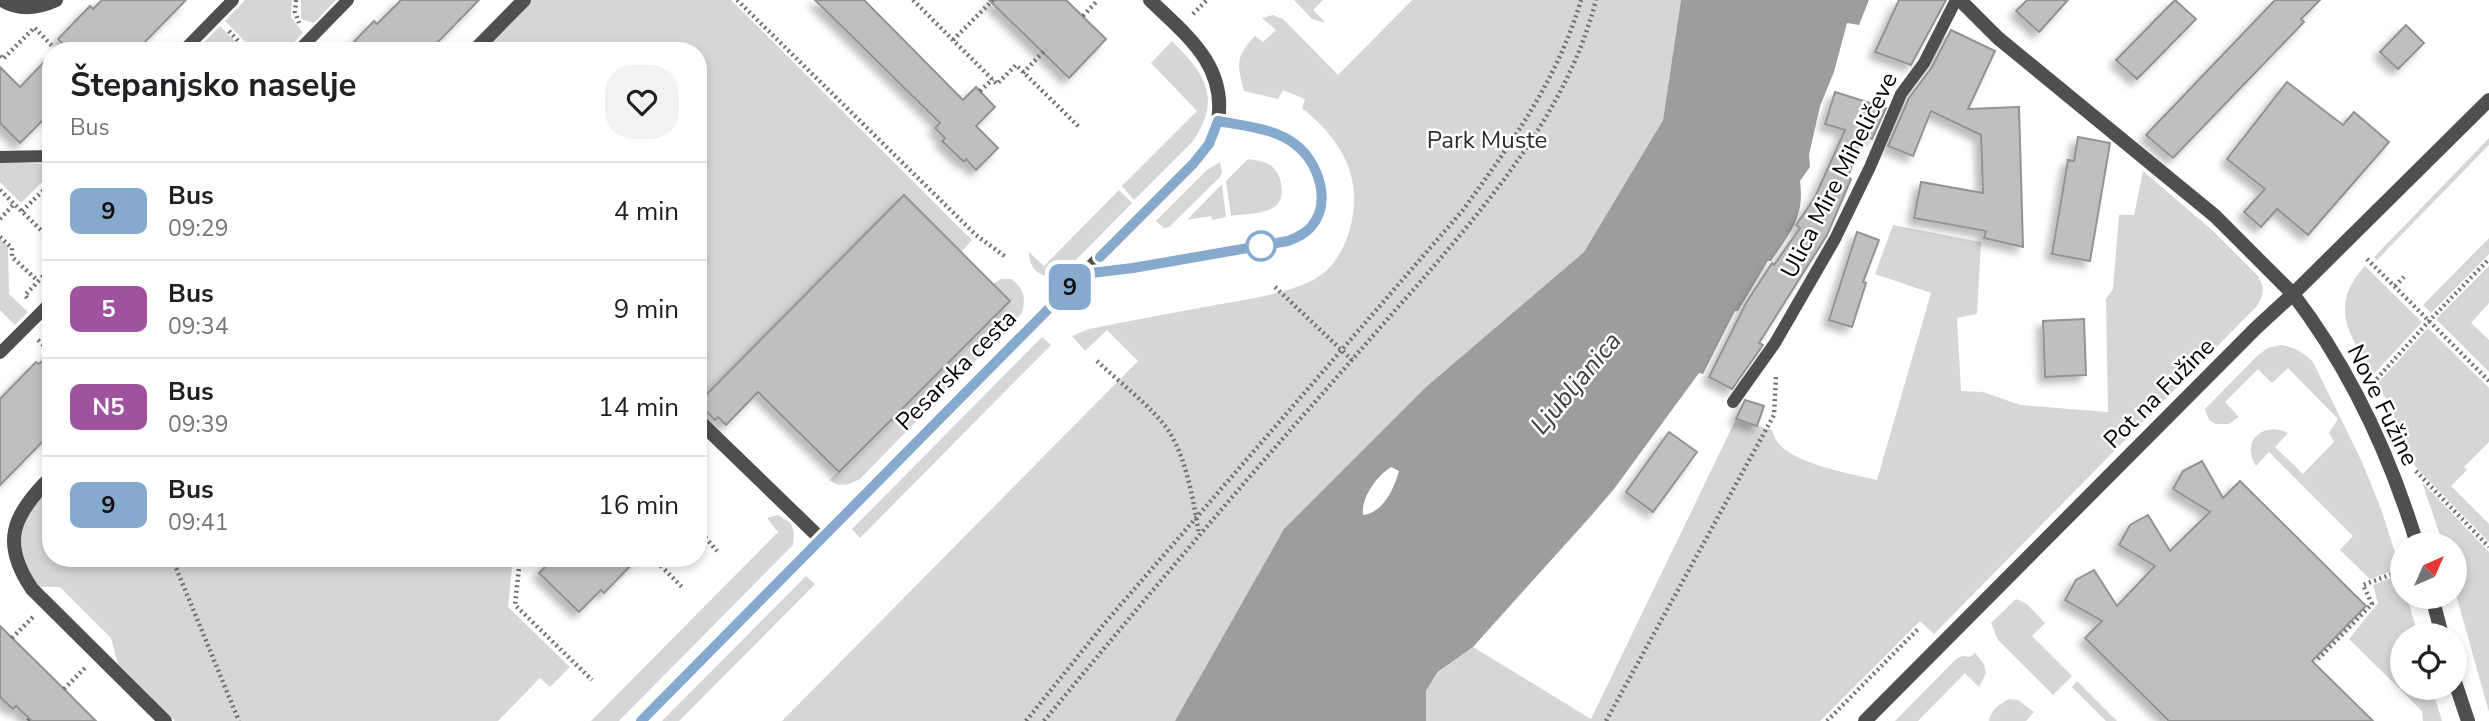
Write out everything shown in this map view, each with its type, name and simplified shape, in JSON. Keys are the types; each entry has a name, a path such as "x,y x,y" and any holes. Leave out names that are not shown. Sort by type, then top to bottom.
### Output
{"street":[{"path":"2,0 21,8 40,6 56,0"},
{"path":"483,42 524,0"},
{"name":"Pesarska cesta","path":"641,721 1193,164 1209,144 1218,121 1220,94 1213,69 1183,24 1150,0"},
{"name":"Ulica Mire Miheličeve","path":"1958,0 1998,38 2206,208 2293,294"},
{"name":"Pot na Fužine","path":"1865,721 2246,338 2489,100"},
{"name":"Nove Fužine","path":"2293,294 2319,328 2374,428 2413,532"},
{"path":"707,429 821,539"},
{"path":"42,487 24,506 16,522 11,542 18,569 47,603 165,721"},
{"path":"2461,700 2468,721"}],"lane":[{"path":"192,42 233,0"},
{"path":"307,42 348,0"},
{"name":"Ulica Mire Miheličeve","path":"1733,402 1775,343 1835,239 1901,94 1924,63 1958,0"},
{"path":"1083,274 1288,241 1311,228 1321,205 1321,187 1316,169 1307,156 1297,145 1283,137 1264,130 1218,121"},
{"path":"0,157 42,156"},
{"path":"0,353 42,311"}],"path":[{"path":"737,0 976,235 1007,258"},
{"path":"913,0 997,83 1016,65 1080,128"},
{"path":"953,40 993,0"},
{"path":"1083,16 1098,0"},
{"path":"1183,24 1207,0"},
{"path":"1026,721 1104,624 1462,210 1516,138 1543,92 1573,26 1581,0"},
{"path":"1044,721 1199,534 1478,215 1536,134 1578,53 1596,0"},
{"path":"31,7 34,28 48,42"},
{"path":"216,17 238,42"},
{"path":"0,56 3,59 34,28"},
{"path":"1023,73 1046,49"},
{"path":"980,91 993,79"},
{"path":"0,190 42,231"},
{"path":"22,211 42,192"},
{"path":"0,219 14,204"},
{"path":"0,237 12,248 12,257 38,281"},
{"path":"2367,259 2489,381"},
{"path":"2373,383 2489,259"},
{"path":"2395,286 2404,276"},
{"path":"1275,286 1352,360"},
{"path":"1606,721 1774,415 1775,343"},
{"path":"1097,361 1162,422 1175,443 1199,534"},
{"path":"2413,468 2489,547"},
{"path":"707,539 717,551"},
{"path":"176,567 239,721"},
{"path":"519,567 516,605 592,680"},
{"path":"662,567 682,587"},
{"path":"2318,659 2372,604 2363,585 2390,575"},
{"path":"12,638 47,603"},
{"path":"1827,721 1919,628"},
{"path":"64,689 99,654"}],"green space":[{"path":"245,0 292,0 291,17 303,33 294,42 245,42 225,21"},
{"path":"301,0 336,0 314,23 301,19"},
{"path":"532,0 731,0 972,240 961,252 904,196 707,394 707,42 492,42"},
{"path":"1294,0 1323,0 1313,10 1326,23 1312,19"},
{"name":"Park Muste","path":"1412,0 1681,0 1663,120 1584,252 1426,387 1175,721 782,721 1138,361 1107,330 1085,351 1072,336 1089,329 1285,291 1315,279 1326,271 1338,257 1346,240 1353,212 1354,188 1346,162 1332,138 1302,108 1305,99 1283,90 1278,99 1244,91 1239,61 1255,36 1263,42 1276,30 1262,18 1273,15 1283,19 1338,75"},
{"path":"220,26 236,42 204,42"},
{"path":"1172,41 1201,75 1208,99 1207,112 1193,141 1134,200 1122,186 1197,111 1151,63"},
{"path":"2489,138 2489,145 2377,260 2374,257"},
{"path":"1248,159 1265,163 1274,169 1281,181 1282,194 1276,205 1267,211 1231,216 1226,181"},
{"path":"0,162 42,164 42,182 21,203 0,182"},
{"path":"1220,162 1220,177 1169,227 1164,228 1156,221 1207,170"},
{"path":"2143,171 2212,230 2258,276 2263,287 2258,305 1934,634 1920,621 1820,721 1426,721 1426,691 1439,672 1473,647 1591,719 1736,419 1772,430 1779,444 1787,451 1811,463 1877,480 1931,293 1875,274 1893,225 1981,242 1977,314 1957,318 1961,391 1983,392 2020,405 2108,412 2106,299 2113,289 2119,215 2134,215"},
{"path":"1222,184 1226,217 1212,220 1211,216 1187,220"},
{"path":"1119,190 1132,203 1063,273 1050,276 1035,270 1029,252 1044,266"},
{"path":"2489,238 2489,254 2431,313 2423,305"},
{"path":"0,239 8,246 9,294 28,312 15,325 0,310"},
{"path":"2365,266 2422,322 2374,374 2350,333 2346,320 2347,294"},
{"path":"2489,266 2489,303 2471,323 2489,340 2489,372 2436,319"},
{"path":"1001,279 1011,279 1021,290 1024,298 1022,313 860,479 845,485 829,480 1010,301 993,284"},
{"path":"2428,328 2489,388 2489,442 2464,467 2467,470 2451,486 2489,524 2489,542 2414,465 2388,402 2377,384"},
{"path":"1042,337 1051,345 860,538 852,529"},
{"path":"2281,345 2290,347 2313,362 2363,464 2381,509 2390,537 2390,572 2370,579 2340,550 2353,536 2269,452 2256,466 2251,449 2253,441 2263,432 2279,430 2288,433 2275,447 2303,474 2334,442 2329,433 2338,419 2288,368 2272,383 2258,369 2225,402 2239,417 2229,424 2216,424 2209,420 2205,409 2268,348"},
{"path":"2422,482 2489,552 2489,712 2467,634 2467,623 2464,623 2460,609 2468,609 2468,532 2439,532"},
{"path":"42,498 42,567 512,567 508,607 570,667 550,687 540,678 498,721 175,721 118,664 111,638 60,587 39,587 28,573 19,547 20,535 24,523"},
{"path":"778,515 791,523 793,545 619,721 591,721 778,532 767,518"},
{"path":"806,576 815,584 679,721 662,721"},
{"path":"2390,578 2390,609 2410,609 2415,623 2390,623 2390,679 2349,639 2378,603 2373,585"},
{"path":"2016,599 2027,604 2045,623 2032,636 2072,676 2053,695 1998,640 1991,623"},
{"path":"1975,653 1984,664 1986,673 1979,687 1965,673 1918,721 1895,721 1956,659 1962,656 1970,657"},
{"path":"2077,681 2117,721 2106,721 2072,687"},
{"path":"2009,699 2018,700 2034,712 2026,721 1989,721 1996,708"},
{"path":"2411,700 2436,700 2442,721 2423,721 2422,711"}],"water":[{"name":"Ljubljanica","path":"1681,0 1869,0 1859,25 1847,23 1834,72 1820,106 1809,155 1810,167 1800,181 1800,205 1790,233 1771,261 1768,261 1738,311 1735,311 1703,374 1699,373 1614,489 1473,647 1438,672 1426,691 1426,721 1175,721 1284,529 1426,387 1584,252 1663,120","holes":["1391,467 1399,471 1391,492 1382,505 1363,515 1367,494 1375,481"]}],"building":[{"path":"102,0 186,0 145,42 61,42 58,39 90,6 93,9"},
{"path":"401,0 479,0 438,42 354,42 374,21 377,24"},
{"path":"815,0 864,0 963,100 976,87 995,107 976,126 998,148 976,170 966,159 964,162 942,141 945,138 935,128 940,123"},
{"path":"989,0 1066,0 1106,39 1069,78"},
{"path":"1899,0 1946,0 1911,65 1875,52"},
{"path":"2027,0 2068,0 2039,32 2016,11"},
{"path":"2175,0 2196,19 2137,79 2116,60"},
{"path":"2275,0 2320,0 2301,19 2304,22 2173,158 2146,135"},
{"path":"2406,25 2424,43 2398,69 2380,52"},
{"path":"1951,30 1995,51 1968,109 2019,107 2023,247 1984,238 1986,231 1914,218 1921,182 1983,193 1981,135 1931,111 1913,156 1888,146 1909,98 1932,67"},
{"path":"42,64 42,121 20,143 0,123 0,67 20,87"},
{"path":"2287,82 2343,125 2354,112 2389,142 2308,235 2277,209 2261,227 2244,212 2265,189 2227,159"},
{"path":"1835,92 1886,108 1872,139 1862,135 1848,177 1851,179 1827,235 1759,343 1763,345 1732,389 1709,377 1746,303 1772,263 1774,265 1800,228 1796,225 1815,197 1845,130 1825,124"},
{"path":"2078,137 2110,143 2090,261 2052,254 2068,160 2074,161"},
{"path":"904,195 1010,301 839,472 758,392 726,425 707,412 707,394"},
{"path":"1857,232 1879,240 1863,282 1866,283 1852,327 1829,320"},
{"path":"2084,319 2086,375 2045,377 2043,321"},
{"path":"42,361 42,442 0,485 0,399 36,362 39,364"},
{"path":"1745,400 1764,406 1757,426 1736,419"},
{"path":"1669,432 1697,452 1653,512 1626,492"},
{"path":"2202,461 2223,498 2240,481 2366,606 2312,661 2373,721 2169,721 2085,638 2102,621 2065,600 2076,580 2094,570 2117,606 2155,566 2119,545 2130,525 2148,515 2170,551 2210,512 2173,489 2183,471"},
{"path":"545,567 629,567 604,593 601,590 579,612 539,573"},
{"path":"0,626 96,721 32,721 16,706 13,709 0,697"}],"bus line":[{"name":"9","path":"641,721 1083,274 1288,241 1301,236 1311,228 1321,205 1321,187 1316,169 1297,145 1283,137 1264,130 1218,121 1209,144 1193,164 1100,257"}]}
